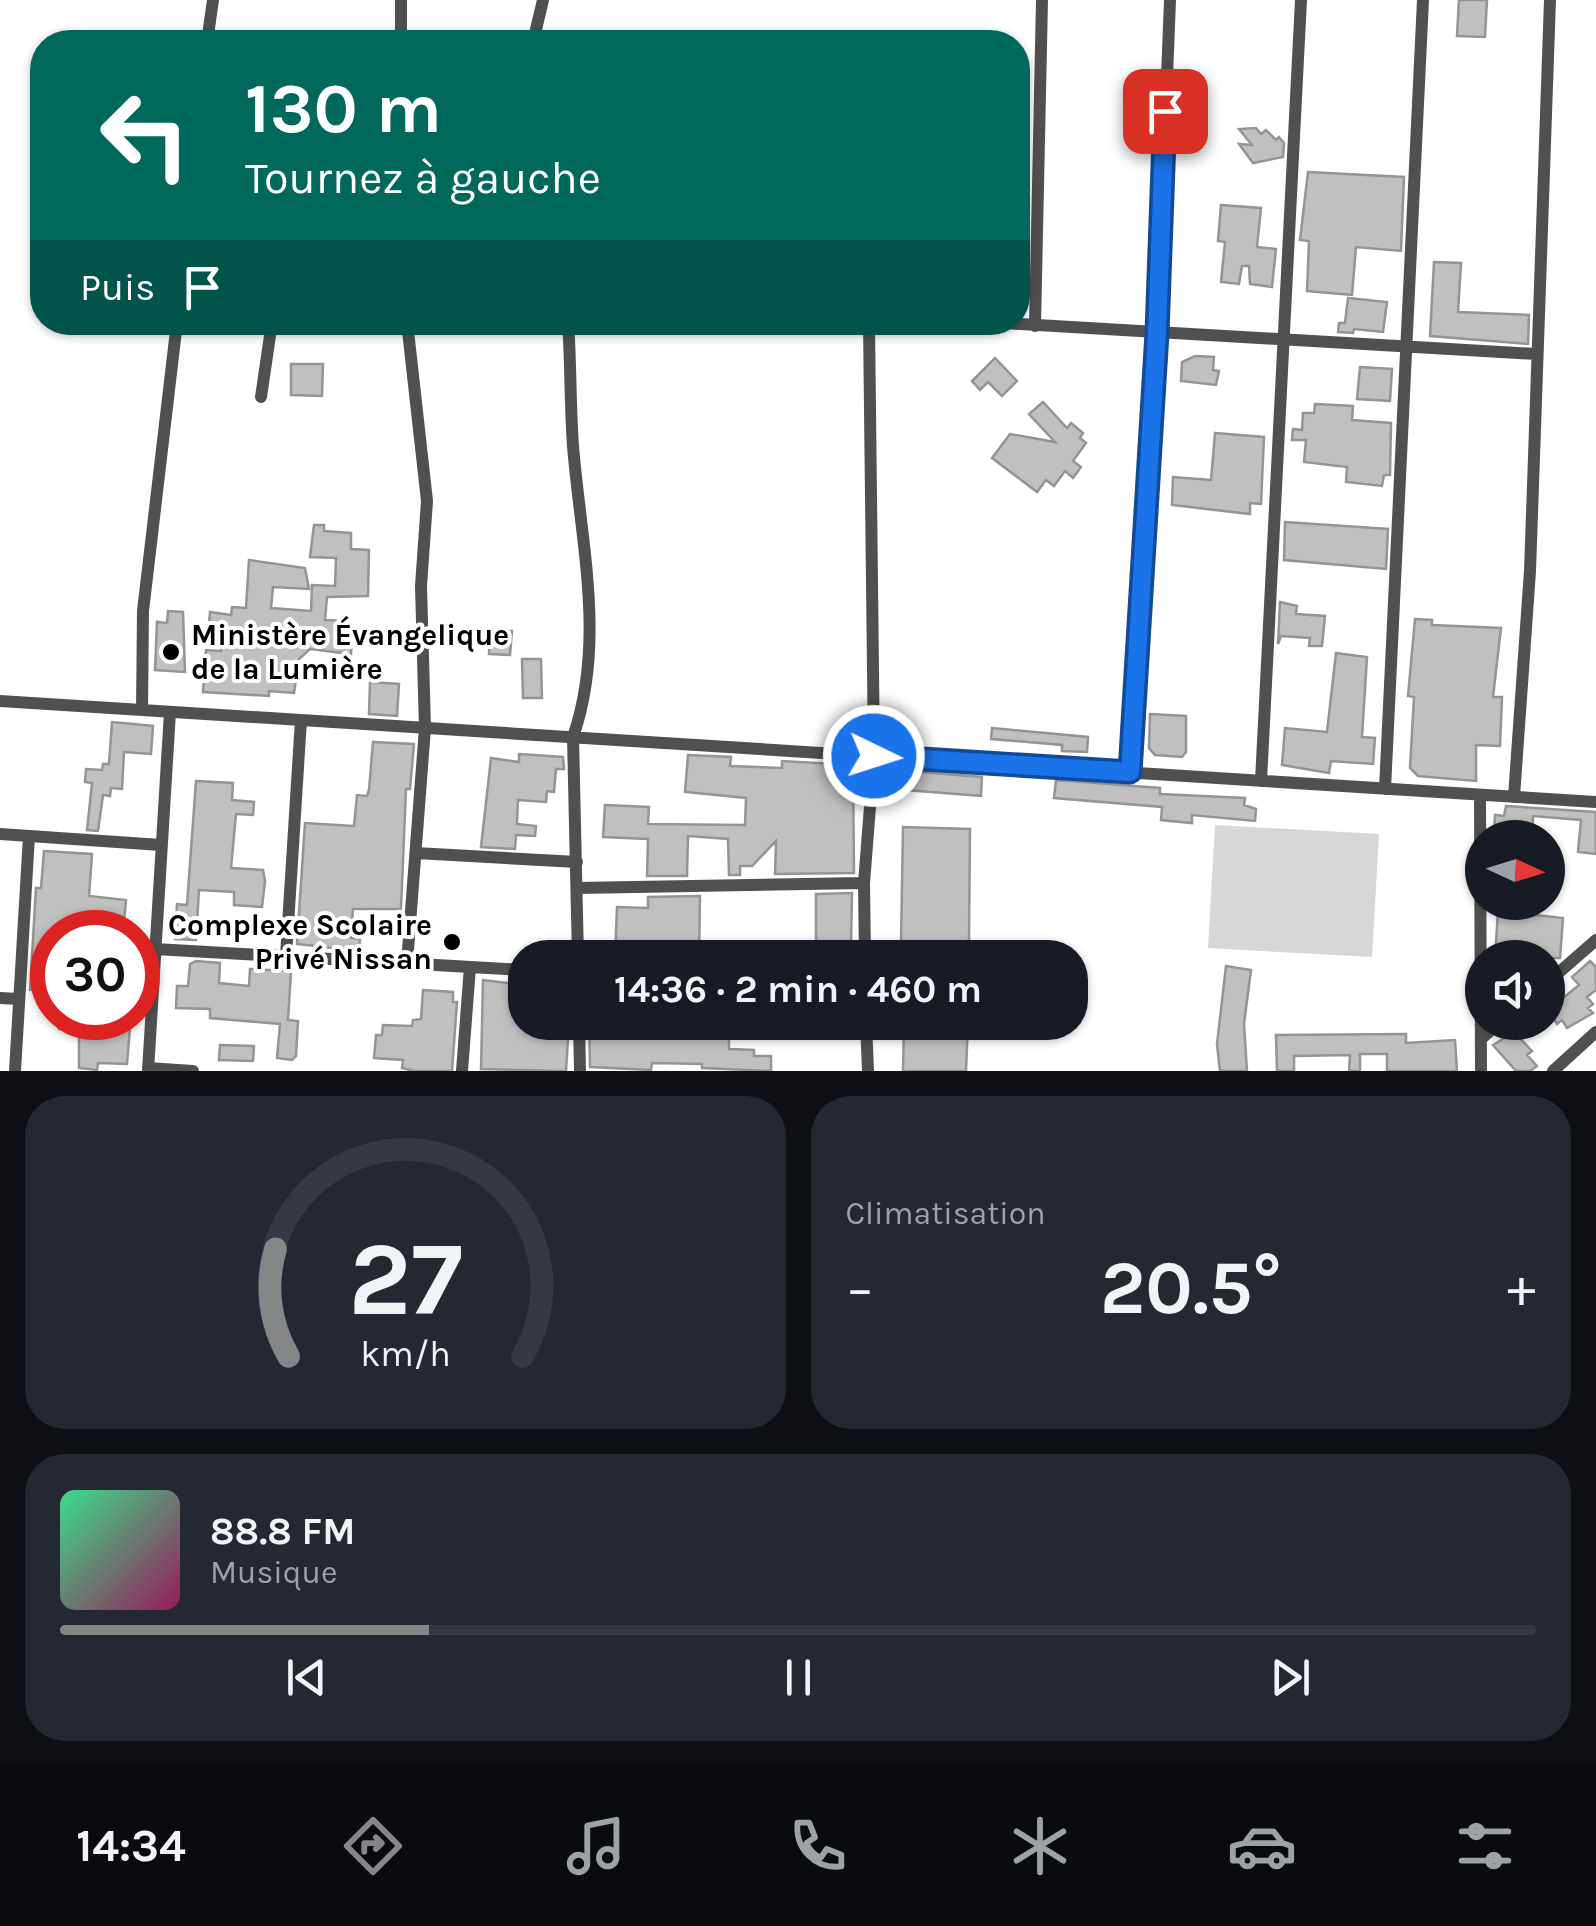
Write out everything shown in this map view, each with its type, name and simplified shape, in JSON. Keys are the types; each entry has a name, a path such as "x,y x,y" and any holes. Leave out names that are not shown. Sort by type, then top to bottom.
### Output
{"street":[{"path":"209,30 213,0"},
{"path":"401,0 401,30"},
{"path":"536,30 543,0"},
{"path":"1035,326 1042,0"},
{"path":"1130,772 1157,333 1170,0"},
{"path":"1261,781 1302,0"},
{"path":"1386,789 1422,0"},
{"path":"1514,797 1530,571 1550,0"},
{"path":"1030,326 1535,354"},
{"path":"142,710 143,611 175,335"},
{"path":"261,397 270,335"},
{"path":"408,963 426,728 421,586 427,478 409,335"},
{"path":"569,335 573,447 591,641 585,704 573,737 578,940"},
{"path":"865,940 864,884 874,756 870,335"},
{"path":"0,701 1596,802"},
{"path":"157,910 170,712"},
{"path":"286,956 301,720"},
{"path":"1480,795 1481,940"},
{"path":"0,834 161,845"},
{"path":"15,1071 28,836"},
{"path":"416,853 576,862"},
{"path":"577,888 864,884"},
{"path":"1565,967 1596,940"},
{"path":"160,949 508,969"},
{"path":"462,1071 470,967"},
{"path":"0,998 19,999"},
{"path":"1553,1071 1596,1032"},
{"path":"150,1040 148,1069 192,1071"},
{"path":"580,1040 580,1071"},
{"path":"867,1040 868,1071"},
{"path":"1481,1040 1481,1071"}],"shaded area":[{"path":"1215,825 1379,834 1372,957 1208,948"}],"building":[{"path":"1459,0 1487,0 1485,37 1457,36"},
{"path":"1256,128 1261,134 1266,130 1276,140 1279,137 1284,143 1283,157 1253,163 1239,144 1252,145 1239,129"},
{"path":"1308,172 1404,177 1401,251 1356,247 1352,295 1307,291 1309,241 1300,240"},
{"path":"1221,205 1261,208 1257,247 1276,249 1272,287 1250,284 1249,266 1242,266 1239,284 1221,282 1225,242 1218,241"},
{"path":"1434,262 1461,263 1458,312 1529,315 1528,344 1430,336"},
{"path":"1348,298 1387,302 1383,332 1338,332 1339,323 1345,323"},
{"path":"1195,356 1214,357 1213,370 1219,371 1216,385 1181,381 1182,362"},
{"path":"995,358 1017,381 1002,396 988,382 980,390 972,381"},
{"path":"291,364 323,364 322,396 291,395"},
{"path":"1360,367 1392,369 1390,401 1357,399"},
{"path":"1043,402 1067,428 1071,423 1083,433 1080,438 1086,443 1073,461 1081,467 1073,478 1065,471 1054,486 1046,480 1037,492 992,458 1010,434 1055,442 1029,414"},
{"path":"1315,404 1353,406 1352,420 1391,423 1390,475 1384,475 1382,486 1346,482 1347,467 1304,462 1306,440 1292,440 1293,429 1302,430 1303,413 1314,413"},
{"path":"1215,433 1264,437 1261,504 1250,503 1250,514 1172,505 1173,477 1211,480"},
{"path":"1285,522 1388,529 1386,569 1284,560"},
{"path":"314,525 324,525 324,531 351,533 351,549 369,550 368,596 327,597 325,620 344,621 343,638 352,639 351,654 310,649 299,659 294,693 269,691 269,696 203,692 206,650 221,651 222,626 209,625 210,612 231,615 232,607 246,608 249,560 305,568 309,589 273,587 271,608 311,611 312,585 335,586 336,558 310,557"},
{"path":"1280,602 1297,606 1296,614 1325,616 1322,646 1309,646 1310,638 1281,636 1278,644"},
{"name":"Ministère Évangelique de la Lumière","path":"168,611 183,612 185,672 155,670 157,622 167,623"},
{"path":"1415,619 1432,620 1432,625 1501,628 1493,697 1502,697 1500,746 1476,745 1476,781 1418,776 1410,768 1414,697 1408,696"},
{"path":"490,630 512,631 510,655 489,654"},
{"path":"1336,653 1367,657 1362,737 1375,738 1373,764 1331,761 1329,773 1282,765 1285,728 1327,732"},
{"path":"522,659 541,659 542,698 523,698"},
{"path":"370,682 399,684 397,716 369,714"},
{"path":"1150,714 1186,716 1186,752 1182,757 1155,755 1149,748"},
{"path":"112,722 153,726 151,754 124,752 122,789 111,788 110,796 103,795 98,831 87,830 92,783 85,782 86,769 102,770 103,764 109,764"},
{"path":"992,728 1088,737 1087,752 1062,751 1062,745 991,739"},
{"path":"373,742 414,744 410,789 406,789 401,909 353,909 351,938 360,939 359,951 297,944 305,823 354,826 357,795 367,796 369,790"},
{"path":"519,754 563,757 564,769 556,769 554,792 547,791 546,802 518,800 517,824 536,826 535,836 516,835 515,849 481,847 491,758 519,762"},
{"path":"688,755 731,757 730,766 782,768 782,761 853,765 854,873 775,874 776,841 752,866 740,866 740,875 729,875 728,839 688,836 687,876 647,876 648,839 603,837 605,805 649,807 648,824 745,825 746,798 685,792"},
{"path":"895,770 982,777 981,796 893,789"},
{"path":"1056,780 1160,788 1160,794 1245,798 1244,805 1256,809 1255,821 1192,815 1192,823 1161,820 1162,807 1054,798"},
{"path":"196,781 233,783 232,800 254,802 253,815 236,814 231,868 263,870 262,907 234,905 234,892 199,890 196,940 175,939 177,904 187,905"},
{"path":"1506,806 1596,812 1596,854 1578,852 1581,820 1533,816 1533,820 1495,820 1495,815 1504,816"},
{"path":"903,827 970,829 969,940 901,940"},
{"path":"44,851 92,854 89,896 126,900 125,910 35,910 36,888 41,888"},
{"path":"852,893 851,940 816,940 816,894"},
{"path":"700,896 699,940 616,940 617,907 648,908 648,897"},
{"path":"1497,920 1563,920 1561,940 1496,940"},
{"path":"1590,961 1596,967 1596,990 1587,997 1593,1004 1588,1008 1593,1013 1567,1028 1565,996 1579,985 1572,977"},
{"path":"220,963 219,983 249,986 250,969 291,971 288,1020 298,1021 296,1056 292,1060 277,1058 280,1024 210,1018 210,1009 176,1008 177,986 188,986 190,964"},
{"path":"1226,966 1251,970 1244,1024 1247,1071 1220,1071 1217,1044"},
{"path":"483,980 508,983 508,1040 568,1040 566,1071 481,1069"},
{"path":"423,990 453,992 453,1002 457,1002 452,1071 414,1071 402,1068 403,1060 374,1058 376,1035 382,1035 383,1025 412,1026 413,1020 421,1019"},
{"path":"1406,1034 1406,1043 1455,1040 1457,1071 1387,1071 1387,1054 1360,1054 1360,1071 1349,1071 1350,1055 1294,1056 1294,1071 1277,1071 1276,1035"},
{"path":"79,1040 129,1040 127,1064 98,1063 97,1070 79,1068"},
{"path":"589,1040 729,1040 729,1049 754,1050 754,1056 771,1056 771,1071 702,1068 702,1064 652,1063 651,1070 590,1067"},
{"path":"904,1040 967,1040 966,1071 903,1071"},
{"path":"1501,1040 1522,1040 1532,1051 1527,1055 1537,1066 1530,1071 1516,1071 1493,1045"},
{"path":"220,1045 254,1046 253,1061 219,1060"}],"place":[{"name":"Ministère Évangelique de la Lumière","path":"171,652"},
{"name":"Complexe Scolaire Privé Nissan","path":"452,942"}],"route":[{"path":"874,756 1130,772 1157,333 1165,111"}]}
